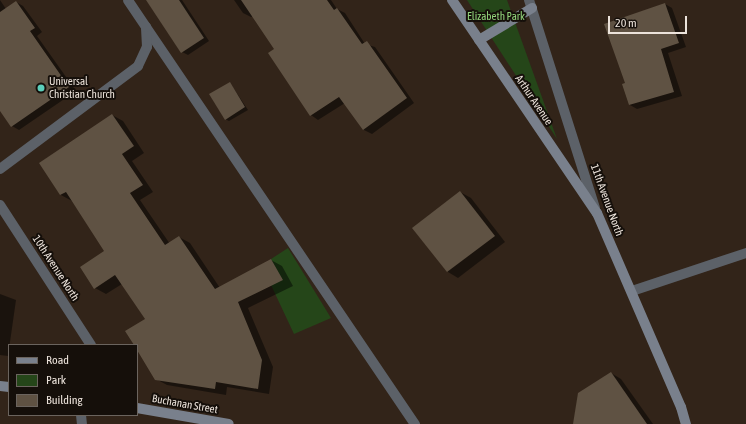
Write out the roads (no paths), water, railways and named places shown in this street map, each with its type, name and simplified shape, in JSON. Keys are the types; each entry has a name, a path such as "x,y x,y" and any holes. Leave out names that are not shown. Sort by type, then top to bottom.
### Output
{"street":[{"path":"128,0 415,424"},
{"name":"Arthur Avenue","path":"452,0 597,213"},
{"path":"479,40 531,4"},
{"name":"11th Avenue North","path":"531,4 597,213 681,407 686,424"},
{"path":"0,169 138,66 147,47 146,27"},
{"name":"10th Avenue North","path":"0,205 90,344"},
{"path":"632,291 746,253"},
{"name":"Buchanan Street","path":"138,408 230,424"}],"place":[{"name":"Universal Christian Church","path":"41,88"}],"park label":[{"name":"Elizabeth Park","path":"496,16"}]}
